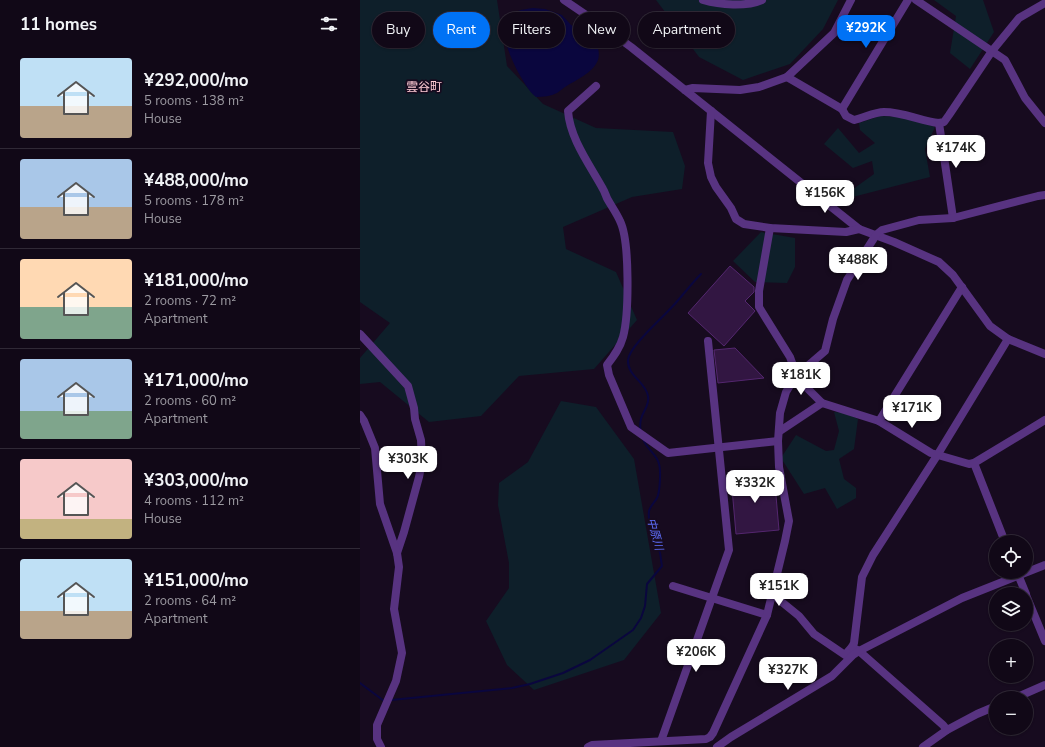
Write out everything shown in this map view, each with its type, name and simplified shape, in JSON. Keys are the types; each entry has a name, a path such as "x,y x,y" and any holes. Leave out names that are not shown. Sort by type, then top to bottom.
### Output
{"street":[{"path":"564,0 620,39 859,229 939,262 953,275 990,326 1008,340 1045,354"},
{"path":"703,0 721,4 749,3 762,0"},
{"path":"685,90 693,88 740,90 759,86 787,77 834,33 851,0"},
{"path":"842,109 908,0"},
{"path":"916,0 1004,60 1025,98 1045,123"},
{"path":"787,77 842,109 846,116 854,120 884,112 910,116 939,124 944,122 992,51 1019,18 1045,3"},
{"path":"596,86 568,111 569,123 581,149 621,222 624,232 628,301 624,336 619,349 607,366 609,375 630,427 668,453 778,441"},
{"path":"711,111 708,163 711,177 716,187 731,208 736,219 744,224 770,228 846,232 859,229"},
{"path":"939,124 953,218"},
{"path":"588,747 592,745 706,739 713,733 767,615 789,521 779,467 778,441 780,431 780,413 786,392 796,376 825,351 833,318 847,280 876,235 882,230 919,220 953,218 1045,195"},
{"path":"770,228 759,290 759,308 790,357 796,376 822,403 879,421 931,452 969,464 974,463 1045,420"},
{"path":"879,421 962,287"},
{"path":"360,334 408,386 414,408 415,419 422,440 422,462 419,477 397,553"},
{"path":"717,747 832,676 853,655 855,649 854,643 862,577 873,555 938,454 1008,340"},
{"path":"661,741 729,550 708,341"},
{"path":"780,431 822,403"},
{"path":"360,415 364,420 375,448 380,504 397,553 399,567 394,609 402,653 396,681 377,725 377,739 381,747"},
{"path":"974,463 1002,535"},
{"path":"1033,569 1045,565"},
{"path":"772,594 799,616 814,634 845,655 962,598 1006,579"},
{"path":"673,586 767,615"},
{"path":"1033,611 1045,641"},
{"path":"855,649 947,730"},
{"path":"1031,691 1045,685"},
{"path":"923,747 947,730 989,709"},
{"path":"713,733 724,742"}],"shaded area":[{"path":"360,0 497,0 499,12 498,48 504,48 507,66 543,104 596,128 673,132 685,166 682,189 632,197 563,227 566,249 616,272 637,320 594,369 519,376 481,416 429,422 380,382 360,384 360,358 390,323 360,302"},
{"path":"656,0 838,0 823,29 790,64 743,80 699,57 692,48 735,48 735,12 665,12"},
{"path":"934,0 983,0 994,32 970,69 950,53 956,16"},
{"path":"524,9 545,9 554,12 516,12"},
{"path":"565,18 573,26 573,48 598,48 599,56 596,65 579,79 557,93 544,97 536,97 528,89 518,72 508,49 565,48"},
{"path":"880,116 903,117 935,127 925,149 930,177 845,199 856,187 874,174 872,161 853,168 824,144 838,128 859,153 875,143 860,130 859,123"},
{"path":"761,232 795,238 795,267 787,283 755,282 733,261"},
{"path":"561,401 596,407 634,459 661,613 624,660 534,690 507,665 486,621 509,588 509,563 498,505 499,483 528,462"},
{"path":"834,412 846,413 858,419 854,449 839,459 844,479 856,488 856,498 837,509 825,488 804,494 781,458 796,435 826,451 834,450 839,431"}],"building":[{"path":"730,266 754,287 754,292 745,301 755,311 724,346 688,313"},
{"path":"735,348 764,378 718,383 714,350"},
{"path":"774,473 779,530 736,534 731,477"}],"waterway":[{"name":"中原川","path":"641,431 641,421 647,405 648,396 647,391 633,375 628,366 630,354 646,333 674,305 701,274"},
{"name":"中原川","path":"391,700 512,688 530,684 563,673 590,660 633,630 641,618 645,606 647,584 662,566 659,548 649,522 649,511 658,495 660,467 656,457 643,439"},
{"name":"中原川","path":"360,683 384,701"}],"district":[{"name":"雲谷町","path":"424,87"}]}
